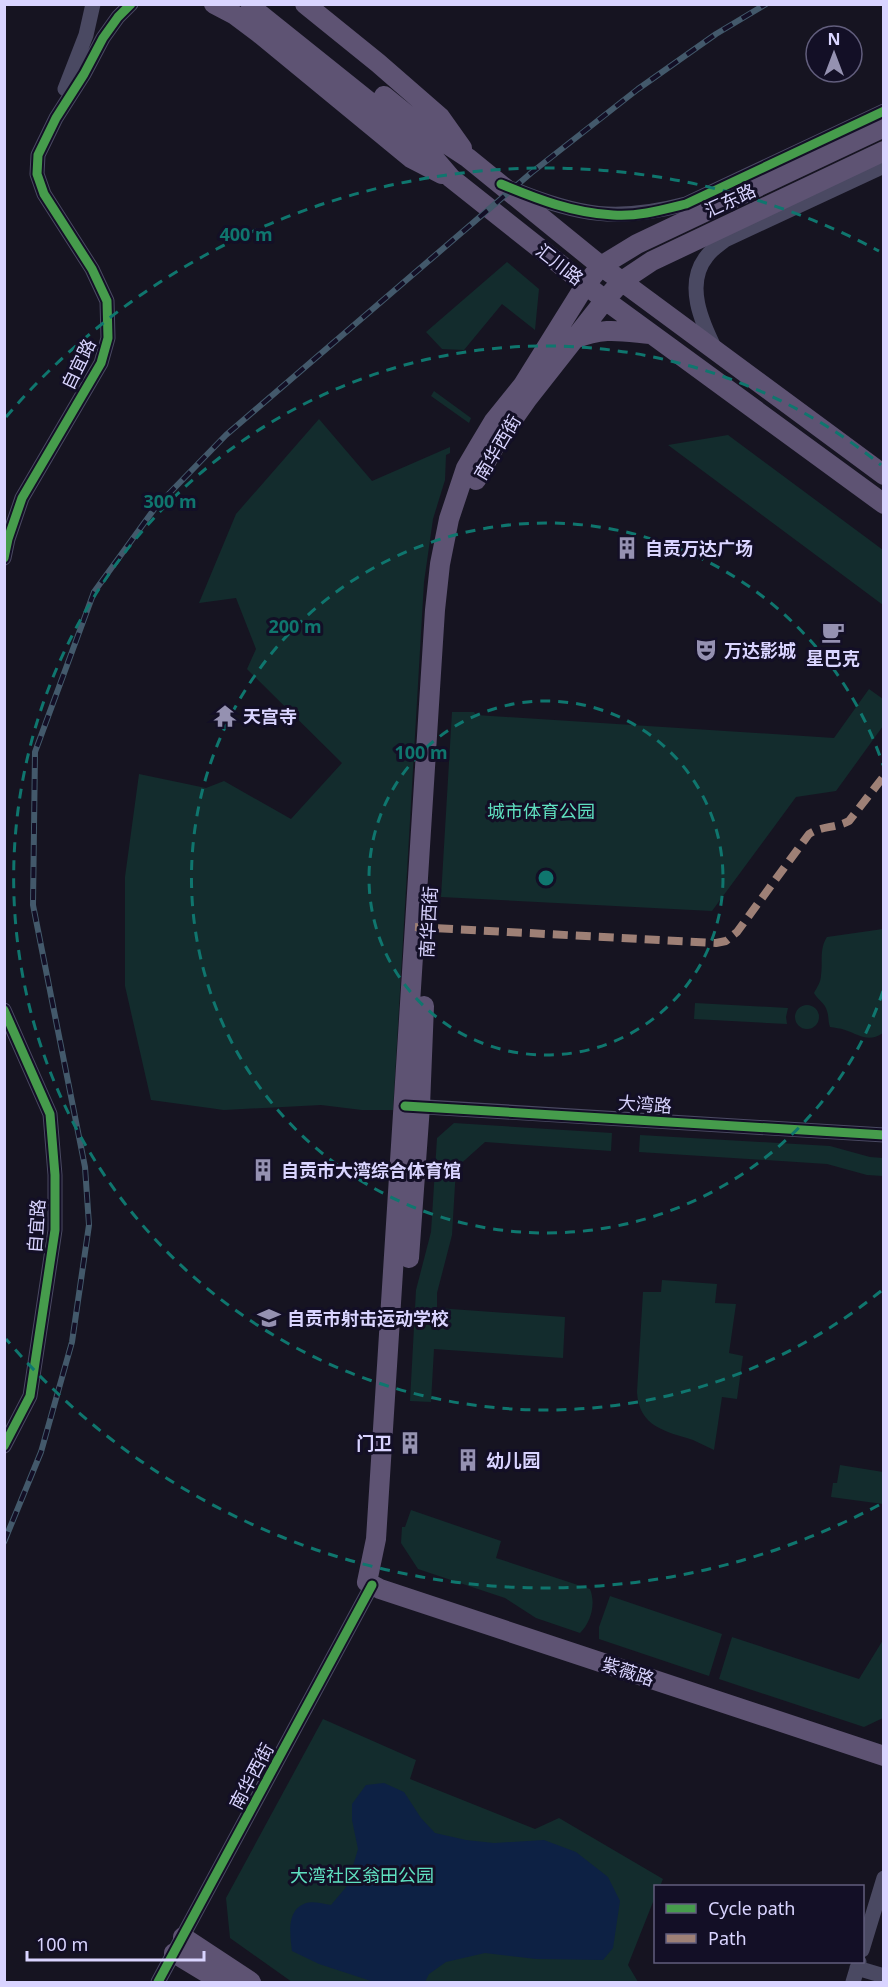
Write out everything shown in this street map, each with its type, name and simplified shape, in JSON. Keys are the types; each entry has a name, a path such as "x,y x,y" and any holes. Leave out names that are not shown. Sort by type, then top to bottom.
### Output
{"main road":[{"path":"214,4 235,15 259,33 411,158 451,178"},
{"path":"305,4 440,117 468,158"},
{"name":"汇川路","path":"260,6 422,144 451,178 605,300 884,504"},
{"name":"汇川路","path":"260,6 427,131 468,158 602,266 884,476"},
{"name":"汇东路","path":"586,284 602,266 637,244 884,128"},
{"name":"汇东路","path":"605,300 622,281 652,261 884,151"},
{"name":"南华西街","path":"413,1106 426,765 435,610 440,564 449,519 466,468 494,421 523,385 586,284"},
{"name":"南华西街","path":"376,1587 368,1582 376,1539 413,1106 452,565 461,521 478,473 516,416 605,300"},
{"path":"574,339 592,332 606,330 651,334"},
{"name":"紫薇路","path":"376,1587 884,1756"},
{"path":"178,1945 222,1983"},
{"path":"178,1945 251,1983"}],"street":[{"path":"56,118 63,93 86,35 93,4"},
{"path":"56,118 84,74 102,38 131,4"},
{"path":"501,184 544,202 582,212 614,216 654,212 686,204 884,111"},
{"name":"自宜路","path":"4,558 22,498 101,363 108,338 107,301 92,269 44,194 37,174 38,155 56,118"},
{"path":"716,351 702,322 696,292 697,278 706,256 725,240 884,166"},
{"name":"自宜路","path":"4,1010 50,1114 56,1175 55,1230 30,1396 4,1446"},
{"name":"大湾路","path":"413,1106 884,1135"},
{"name":"南华西街","path":"158,1983 376,1587"},
{"path":"864,1943 884,1878"},
{"path":"856,1971 884,1976"}],"green space":[{"path":"507,262 539,289 535,330 502,304 464,350 442,349 426,332"},
{"path":"434,391 471,418 469,423 431,396"},
{"path":"319,419 372,481 450,447 450,453 446,455 445,480 433,519 424,582 393,1110 362,1110 321,1105 224,1110 151,1100 125,986 125,877 139,774 206,788 224,781 291,819 342,763 247,669 256,649 236,598 199,603 236,514"},
{"path":"728,435 883,550 883,605 668,445"},
{"name":"城市体育公园","path":"869,689 883,699 883,726 836,791 796,797 712,911 441,897 452,712 834,738"},
{"path":"883,929 883,1033 868,1038 830,1027 826,1008 814,993 821,978 822,951 827,937"},
{"path":"695,1003 788,1008 787,1024 694,1019"},
{"path":"807,1005 812,1006 818,1012 818,1022 812,1028 807,1029 802,1028 796,1022 795,1017 796,1012 802,1006"},
{"path":"454,1123 612,1133 611,1151 485,1142 456,1168 452,1235 437,1293 437,1308 565,1317 563,1358 434,1349 431,1402 410,1401 416,1290 431,1232 437,1138"},
{"path":"640,1135 830,1146 870,1157 883,1158 883,1176 867,1175 827,1164 639,1152"},
{"path":"662,1280 717,1284 715,1303 736,1304 729,1353 743,1356 737,1399 722,1397 714,1450 655,1426 648,1420 639,1404 637,1392 643,1292 661,1292"},
{"path":"840,1465 883,1472 883,1504 831,1497 833,1483 837,1483"},
{"path":"411,1510 501,1541 496,1558 590,1589 593,1601 590,1618 584,1629 580,1633 536,1618 505,1598 418,1569 401,1543 402,1527 405,1527"},
{"path":"610,1596 722,1634 709,1676 599,1639 599,1627"},
{"path":"732,1637 859,1679 883,1640 883,1718 864,1727 719,1679"},
{"name":"大湾社区翁田公园","path":"323,1719 416,1760 410,1779 535,1829 559,1818 663,1879 660,1885 654,1885 654,1900 628,1965 638,1982 292,1982 230,1938 226,1898"}],"water":[{"path":"384,1783 404,1792 421,1818 435,1833 494,1843 544,1840 576,1852 608,1877 620,1901 613,1948 603,1960 536,1959 485,1953 446,1962 429,1974 425,1982 374,1982 319,1964 292,1951 291,1923 295,1911 309,1902 331,1905 347,1886 358,1849 352,1820 352,1804 366,1785"}],"railway":[{"path":"4,1542 41,1452 72,1342 89,1225 85,1167 33,905 35,752 94,592 155,508 226,435 531,173 638,89 716,34 766,4"}],"marked path":[{"path":"415,927 716,943 726,941 737,932 809,834 849,821 884,776"}],"cycle path":[{"path":"4,558 22,498 101,363 108,338 107,301 92,269 44,194 37,174 38,155 56,118 84,74 103,38 131,4"},
{"path":"501,184 542,200 598,214 650,213 686,204 884,111"},
{"path":"4,1010 50,1114 55,1175 55,1230 30,1396 4,1446"},
{"path":"405,1106 884,1135"},
{"path":"158,1982 372,1585"}],"place":[{"name":"自贡万达广场","path":"627,548"},
{"name":"星巴克","path":"833,632"},
{"name":"万达影城","path":"706,650"},
{"name":"天宫寺","path":"225,716"},
{"name":"自贡市大湾综合体育馆","path":"263,1170"},
{"name":"自贡市射击运动学校","path":"269,1318"},
{"name":"门卫","path":"410,1443"},
{"name":"幼儿园","path":"468,1460"}]}
